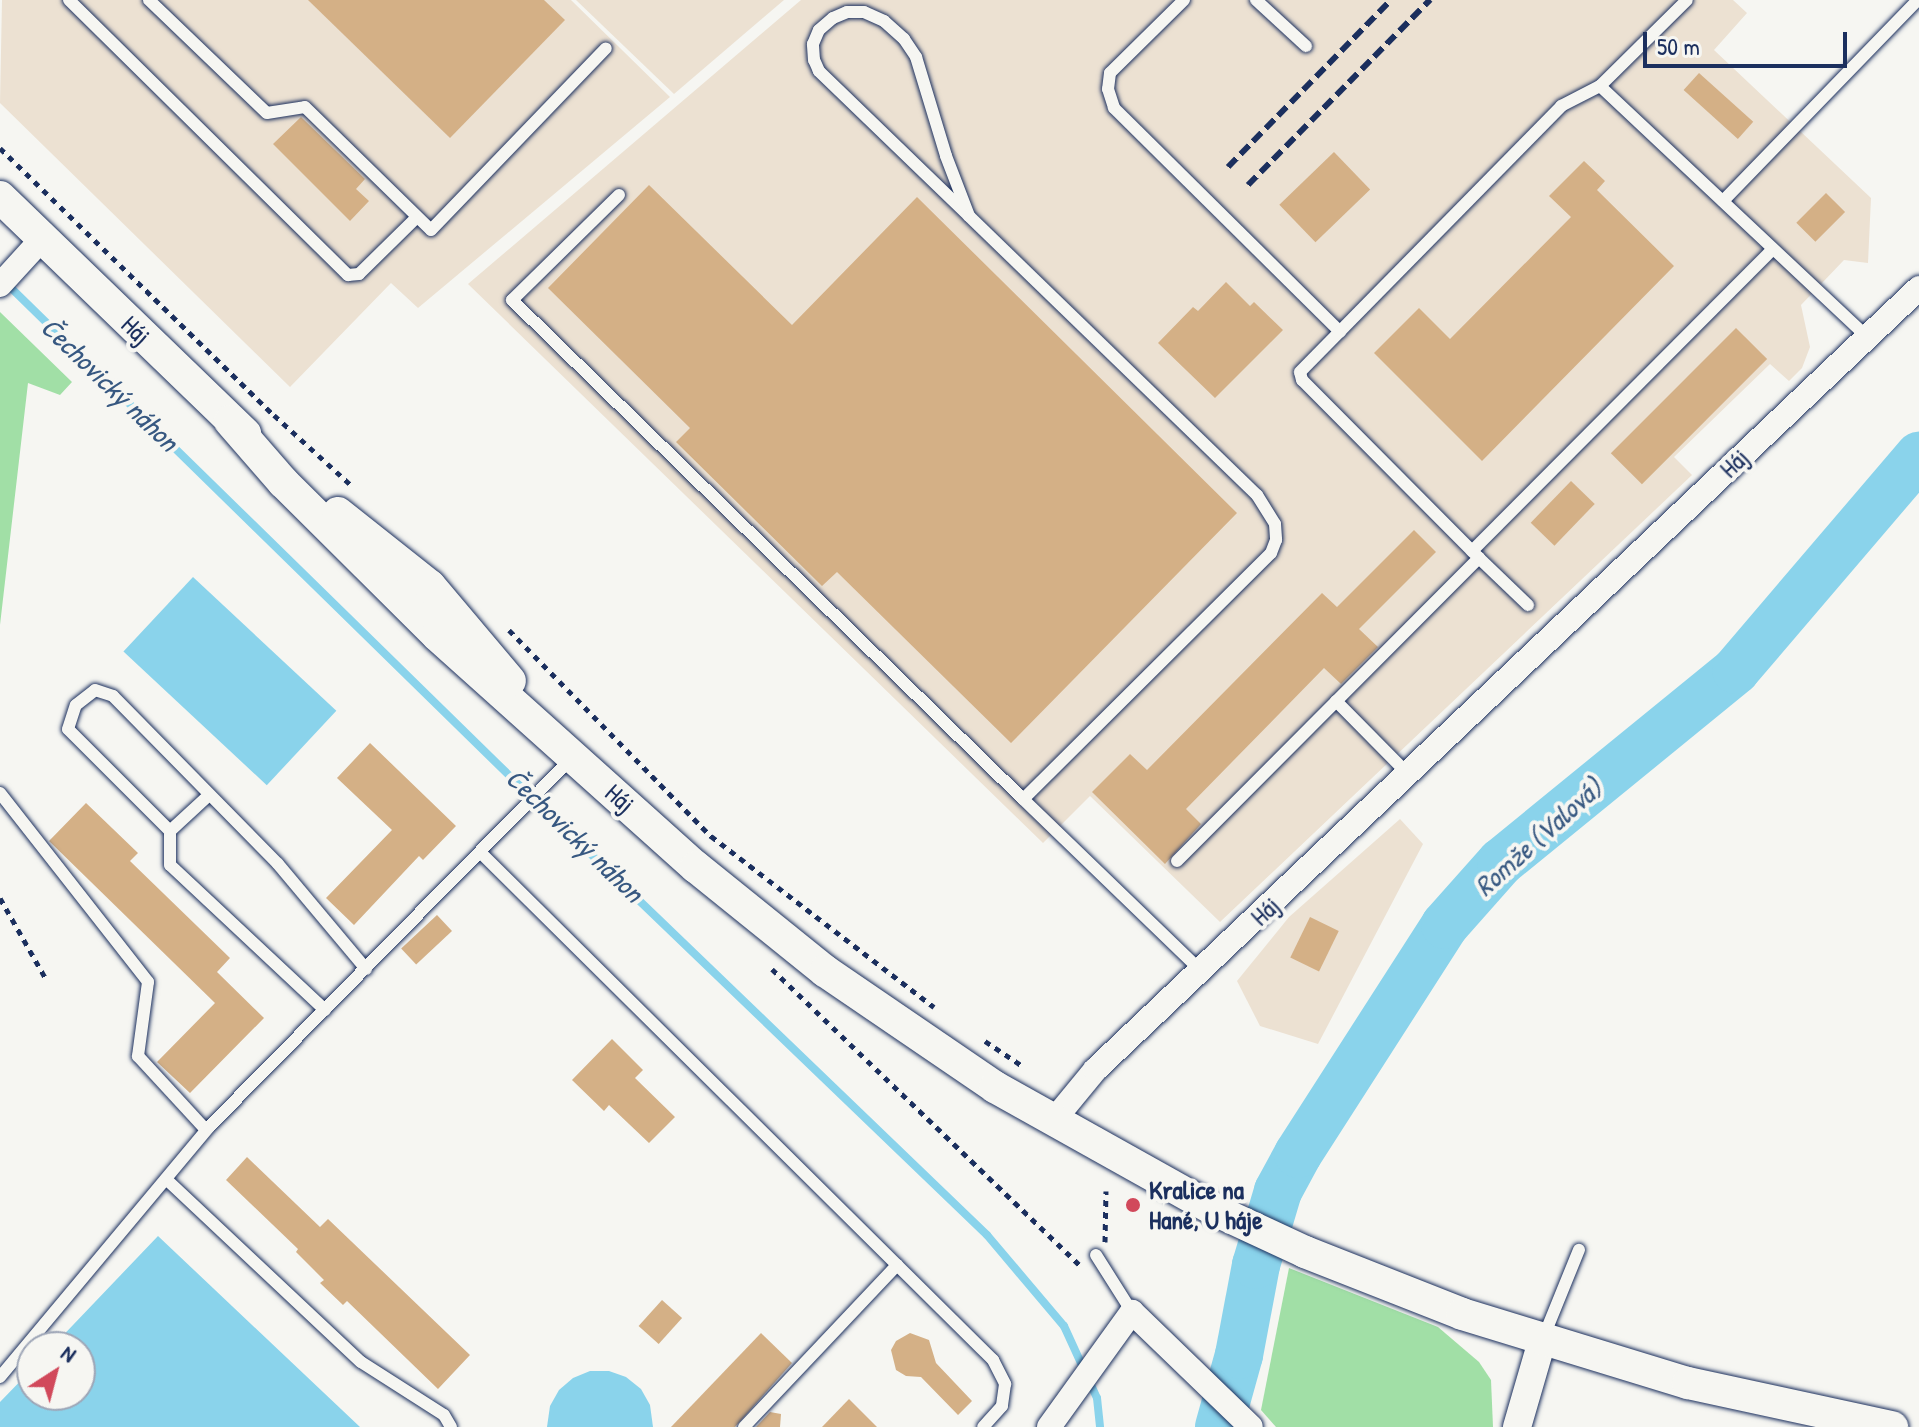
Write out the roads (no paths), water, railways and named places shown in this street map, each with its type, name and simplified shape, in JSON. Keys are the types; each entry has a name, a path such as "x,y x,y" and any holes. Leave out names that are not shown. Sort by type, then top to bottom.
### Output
{"main road":[{"name":"Háj","path":"0,197 230,421 274,473 419,617 696,867 825,971 934,1047 1053,1121"},
{"path":"1053,1121 1219,1212 1305,1252 1542,1341 1702,1387 1892,1427"}],"street":[{"path":"6,278 42,239"},
{"name":"Háj","path":"1053,1121 1095,1070 1919,288"},
{"path":"1049,1427 1132,1312 1251,1427"},
{"path":"1517,1427 1542,1341"}],"lane":[{"path":"69,0 348,275 359,274 417,217"},
{"path":"149,0 267,113 305,107 431,230 606,48"},
{"path":"1184,0 1110,73 1108,89 1114,108 1340,332"},
{"path":"1256,0 1306,46"},
{"path":"1528,605 1302,380 1300,372 1561,106 1600,86 1687,0"},
{"path":"1723,201 1918,0"},
{"path":"969,216 946,156 926,84 911,48 874,16 855,11 833,18 819,30 813,44 814,60 819,71 1257,495 1269,510 1277,532 1271,553 1023,799"},
{"path":"1600,86 1867,337"},
{"path":"619,195 512,300 1201,971"},
{"path":"1177,861 1773,249"},
{"path":"325,1010 170,865 170,831 68,729 76,705 95,690 113,696 278,864 366,969"},
{"path":"1336,701 1409,775"},
{"path":"0,1377 206,1130 574,756"},
{"path":"0,793 148,982 138,1056 206,1130"},
{"path":"170,831 209,795"},
{"path":"481,853 993,1360 1005,1384 1002,1406 983,1427"},
{"path":"166,1179 361,1362 444,1415 451,1427"},
{"path":"1542,1341 1579,1250"},
{"path":"1096,1255 1132,1312"},
{"path":"744,1427 897,1265"}],"water":[{"path":"193,577 336,711 267,785 123,652"},
{"path":"158,1236 360,1427 0,1427 0,1402 16,1386 16,1411 96,1411 96,1331 67,1331"},
{"path":"590,1371 609,1371 626,1377 641,1389 650,1405 653,1427 547,1427 550,1406 559,1390 573,1378"}],"waterway":[{"name":"Čechovický náhon","path":"6,283 520,786 987,1235 1064,1326 1097,1398 1100,1427"},
{"name":"Romže (Valová)","path":"1219,1427 1239,1355 1256,1265 1278,1191 1298,1154 1445,925 1501,862 1736,670 1919,456"}],"railway":[{"path":"1228,167 1391,0"},
{"path":"1248,185 1430,0"}],"place":[{"name":"Kralice na Hané, U háje","path":"1133,1205"}]}
